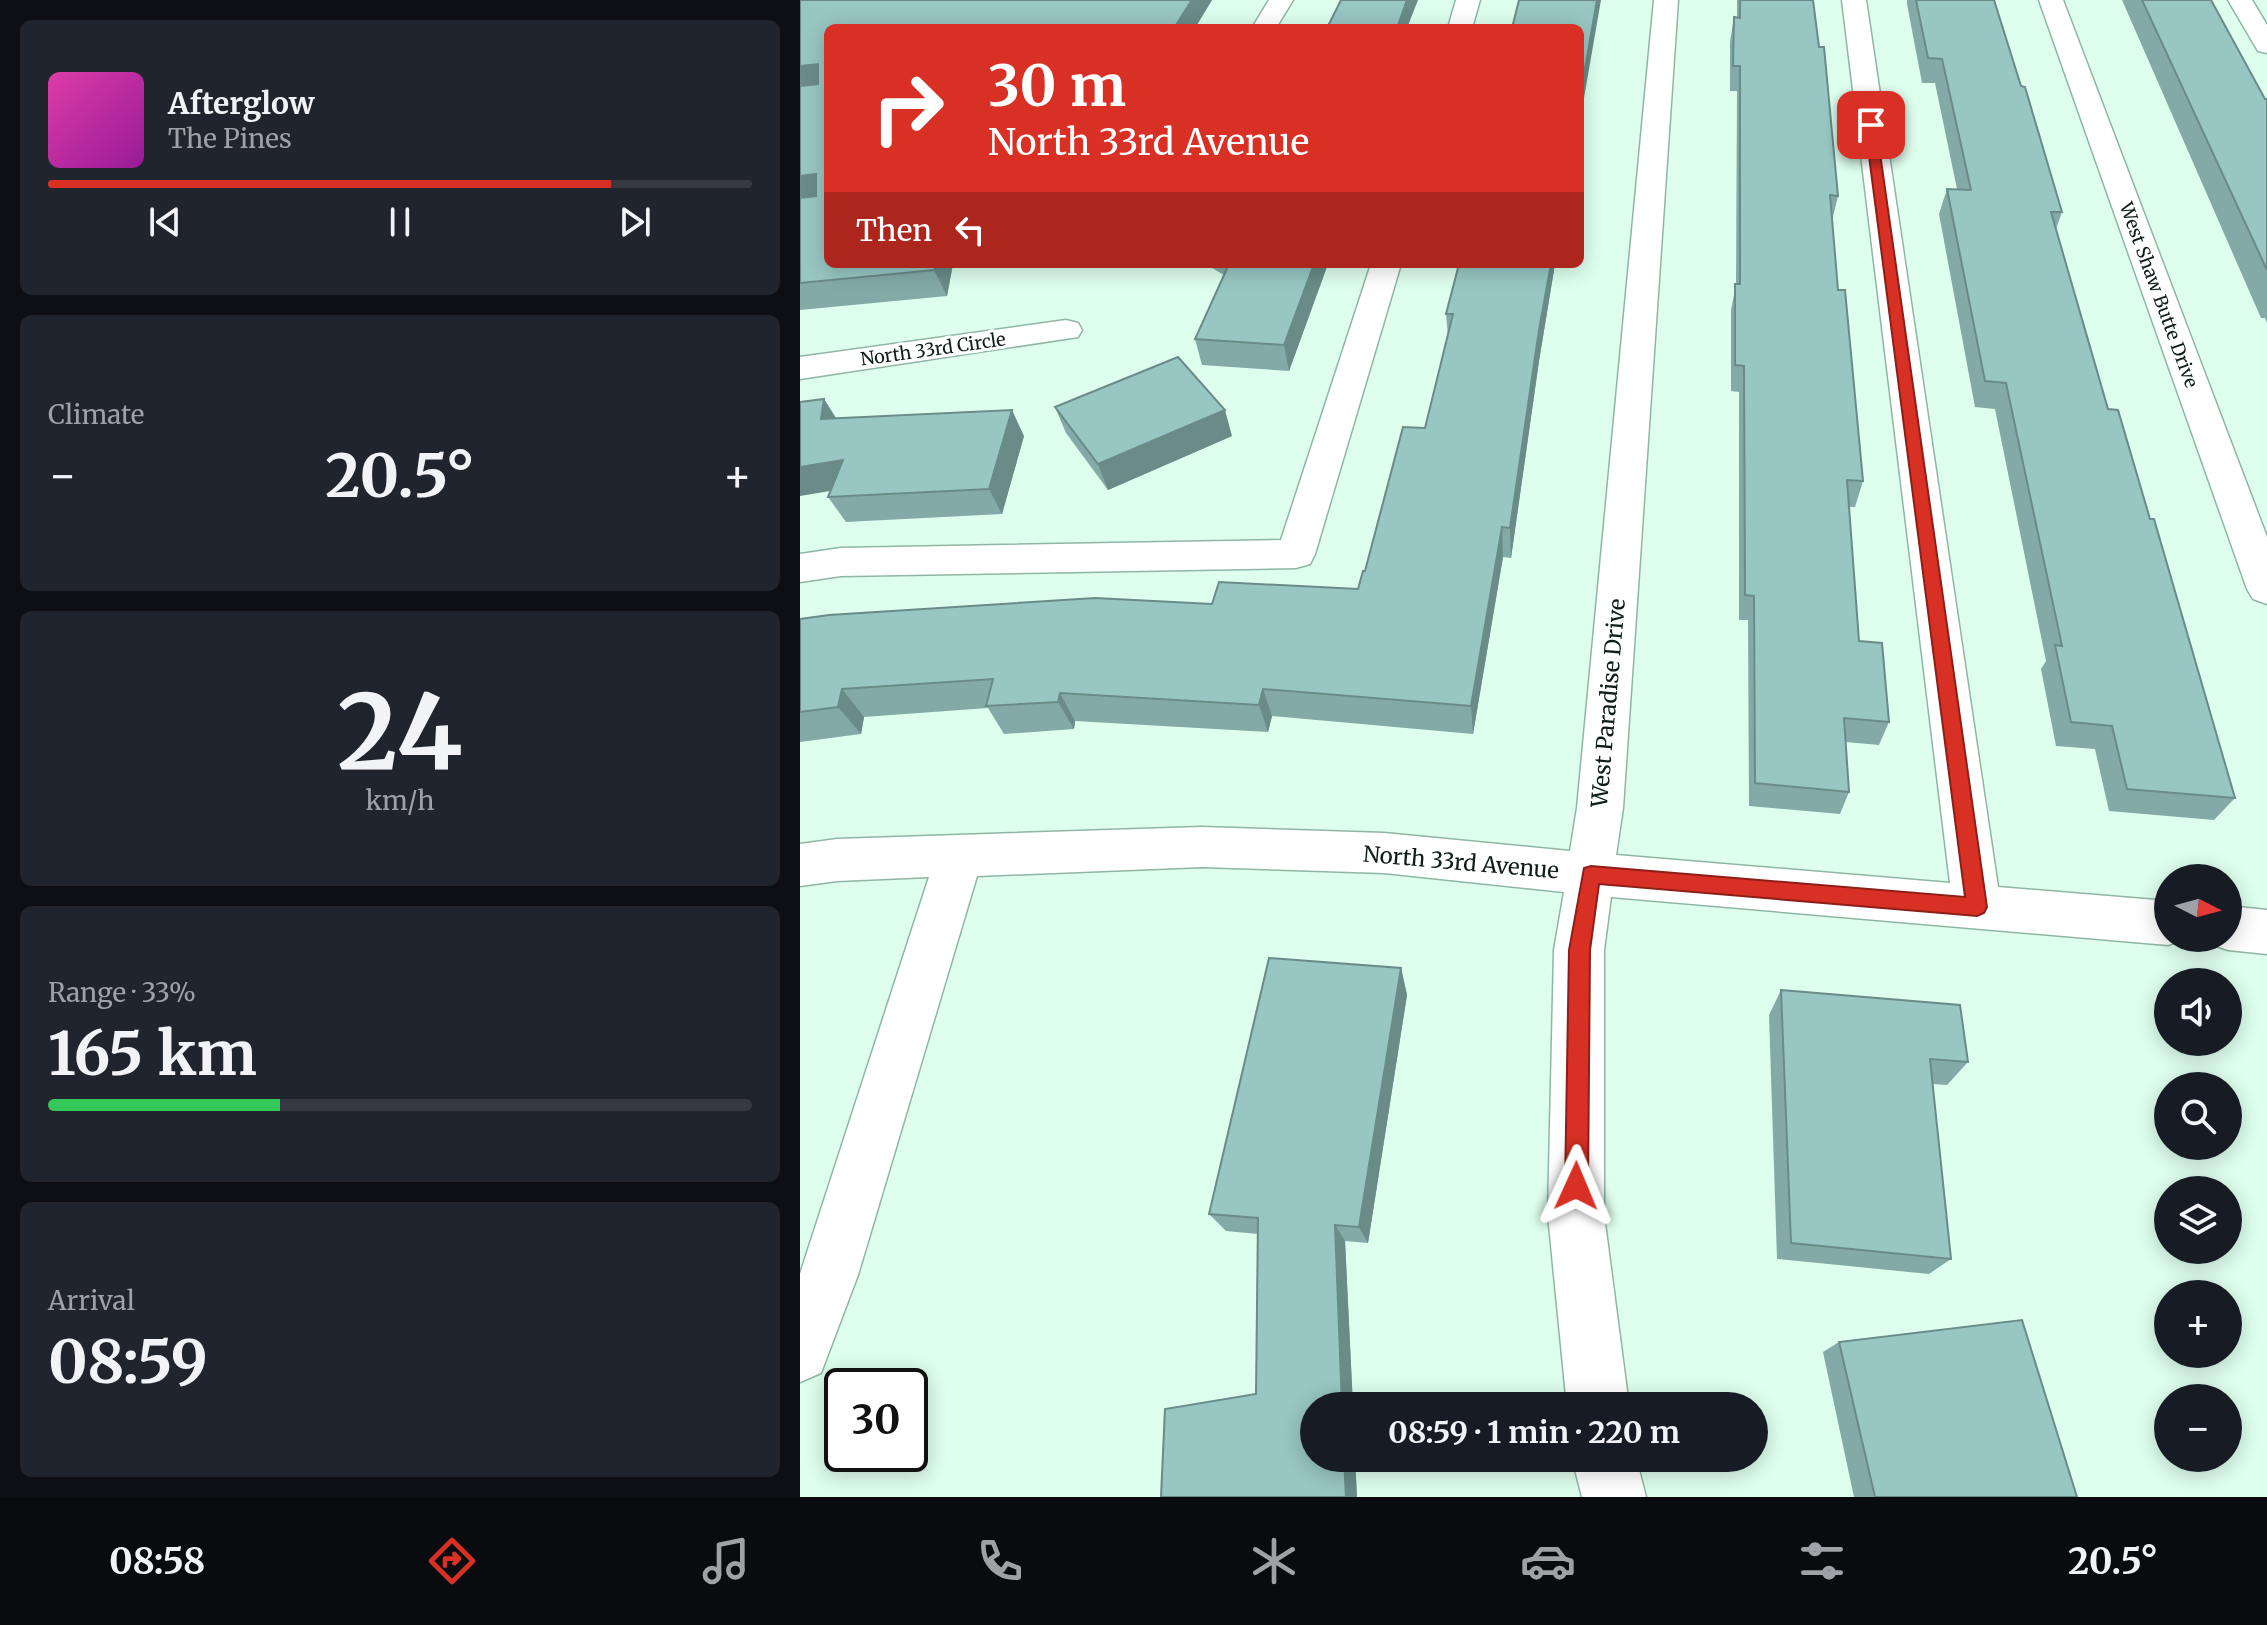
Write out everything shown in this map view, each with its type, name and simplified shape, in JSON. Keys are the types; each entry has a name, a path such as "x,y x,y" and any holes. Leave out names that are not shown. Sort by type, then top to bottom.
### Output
{"street":[{"path":"1266,24 1281,0"},
{"path":"1461,24 1468,0"},
{"name":"West Paradise Drive","path":"1596,1392 1576,1215 1579,950 1600,808 1666,0"},
{"path":"1854,0 1977,907"},
{"name":"West Shaw Butte Drive","path":"2051,0 2267,589"},
{"path":"2240,0 2267,46"},
{"path":"800,568 841,562 1296,554 1385,268"},
{"name":"North 33rd Circle","path":"800,368 1066,330"},
{"name":"North 33rd Avenue","path":"800,865 837,860 1217,848 1384,853 1591,874 2154,922"},
{"path":"800,1352 829,1275 959,856"},
{"path":"2242,929 2267,932"},
{"path":"1608,1472 1614,1497"}],"building":[{"path":"800,0 1192,0 1177,24 824,24 824,268 934,270 800,283 800,198 816,196 816,174 800,176 800,86 818,84 818,64 800,66"},
{"path":"1341,0 1407,0 1398,24 1329,24"},
{"path":"1519,0 1597,0 1584,74 1584,24 1513,24"},
{"path":"1740,0 1813,0 1819,47 1824,47 1838,196 1830,195 1838,290 1845,290 1863,481 1847,480 1859,641 1882,643 1889,722 1844,718 1849,792 1755,783 1754,596 1745,595 1744,366 1735,365 1735,284 1740,284 1740,66 1733,66 1734,17 1740,18"},
{"path":"1916,0 1994,0 2021,86 2025,87 2062,212 2051,212 2108,409 2118,410 2150,519 2154,519 2235,798 2127,789 2112,726 2071,722 2055,645 2062,646 2006,383 1985,381 1947,189 1971,190 1942,59 1928,58"},
{"path":"2142,0 2211,0 2267,99 2267,270"},
{"path":"1227,268 1313,268 1284,345 1195,339"},
{"path":"1458,268 1550,268 1510,528 1502,527 1471,706 1263,689 1259,705 1060,693 1058,702 986,706 993,679 842,689 838,707 800,712 800,619 1095,598 1212,604 1219,582 1358,589 1403,427 1425,428 1453,314 1446,314"},
{"path":"1178,357 1225,410 1098,464 1055,407"},
{"path":"824,399 821,419 1012,410 989,489 828,497 843,460 800,467 800,402"},
{"path":"1269,958 1401,968 1359,1227 1335,1225 1341,1392 1300,1392 1300,1472 1345,1472 1346,1497 1161,1497 1165,1409 1256,1394 1258,1218 1209,1214"},
{"path":"1781,990 1960,1005 1968,1062 1930,1059 1951,1259 1791,1243"},
{"path":"2022,1320 2077,1497 1875,1497 1839,1342"}],"route":[{"path":"1576,1186 1579,950 1591,874 1977,907 1871,125"}]}
